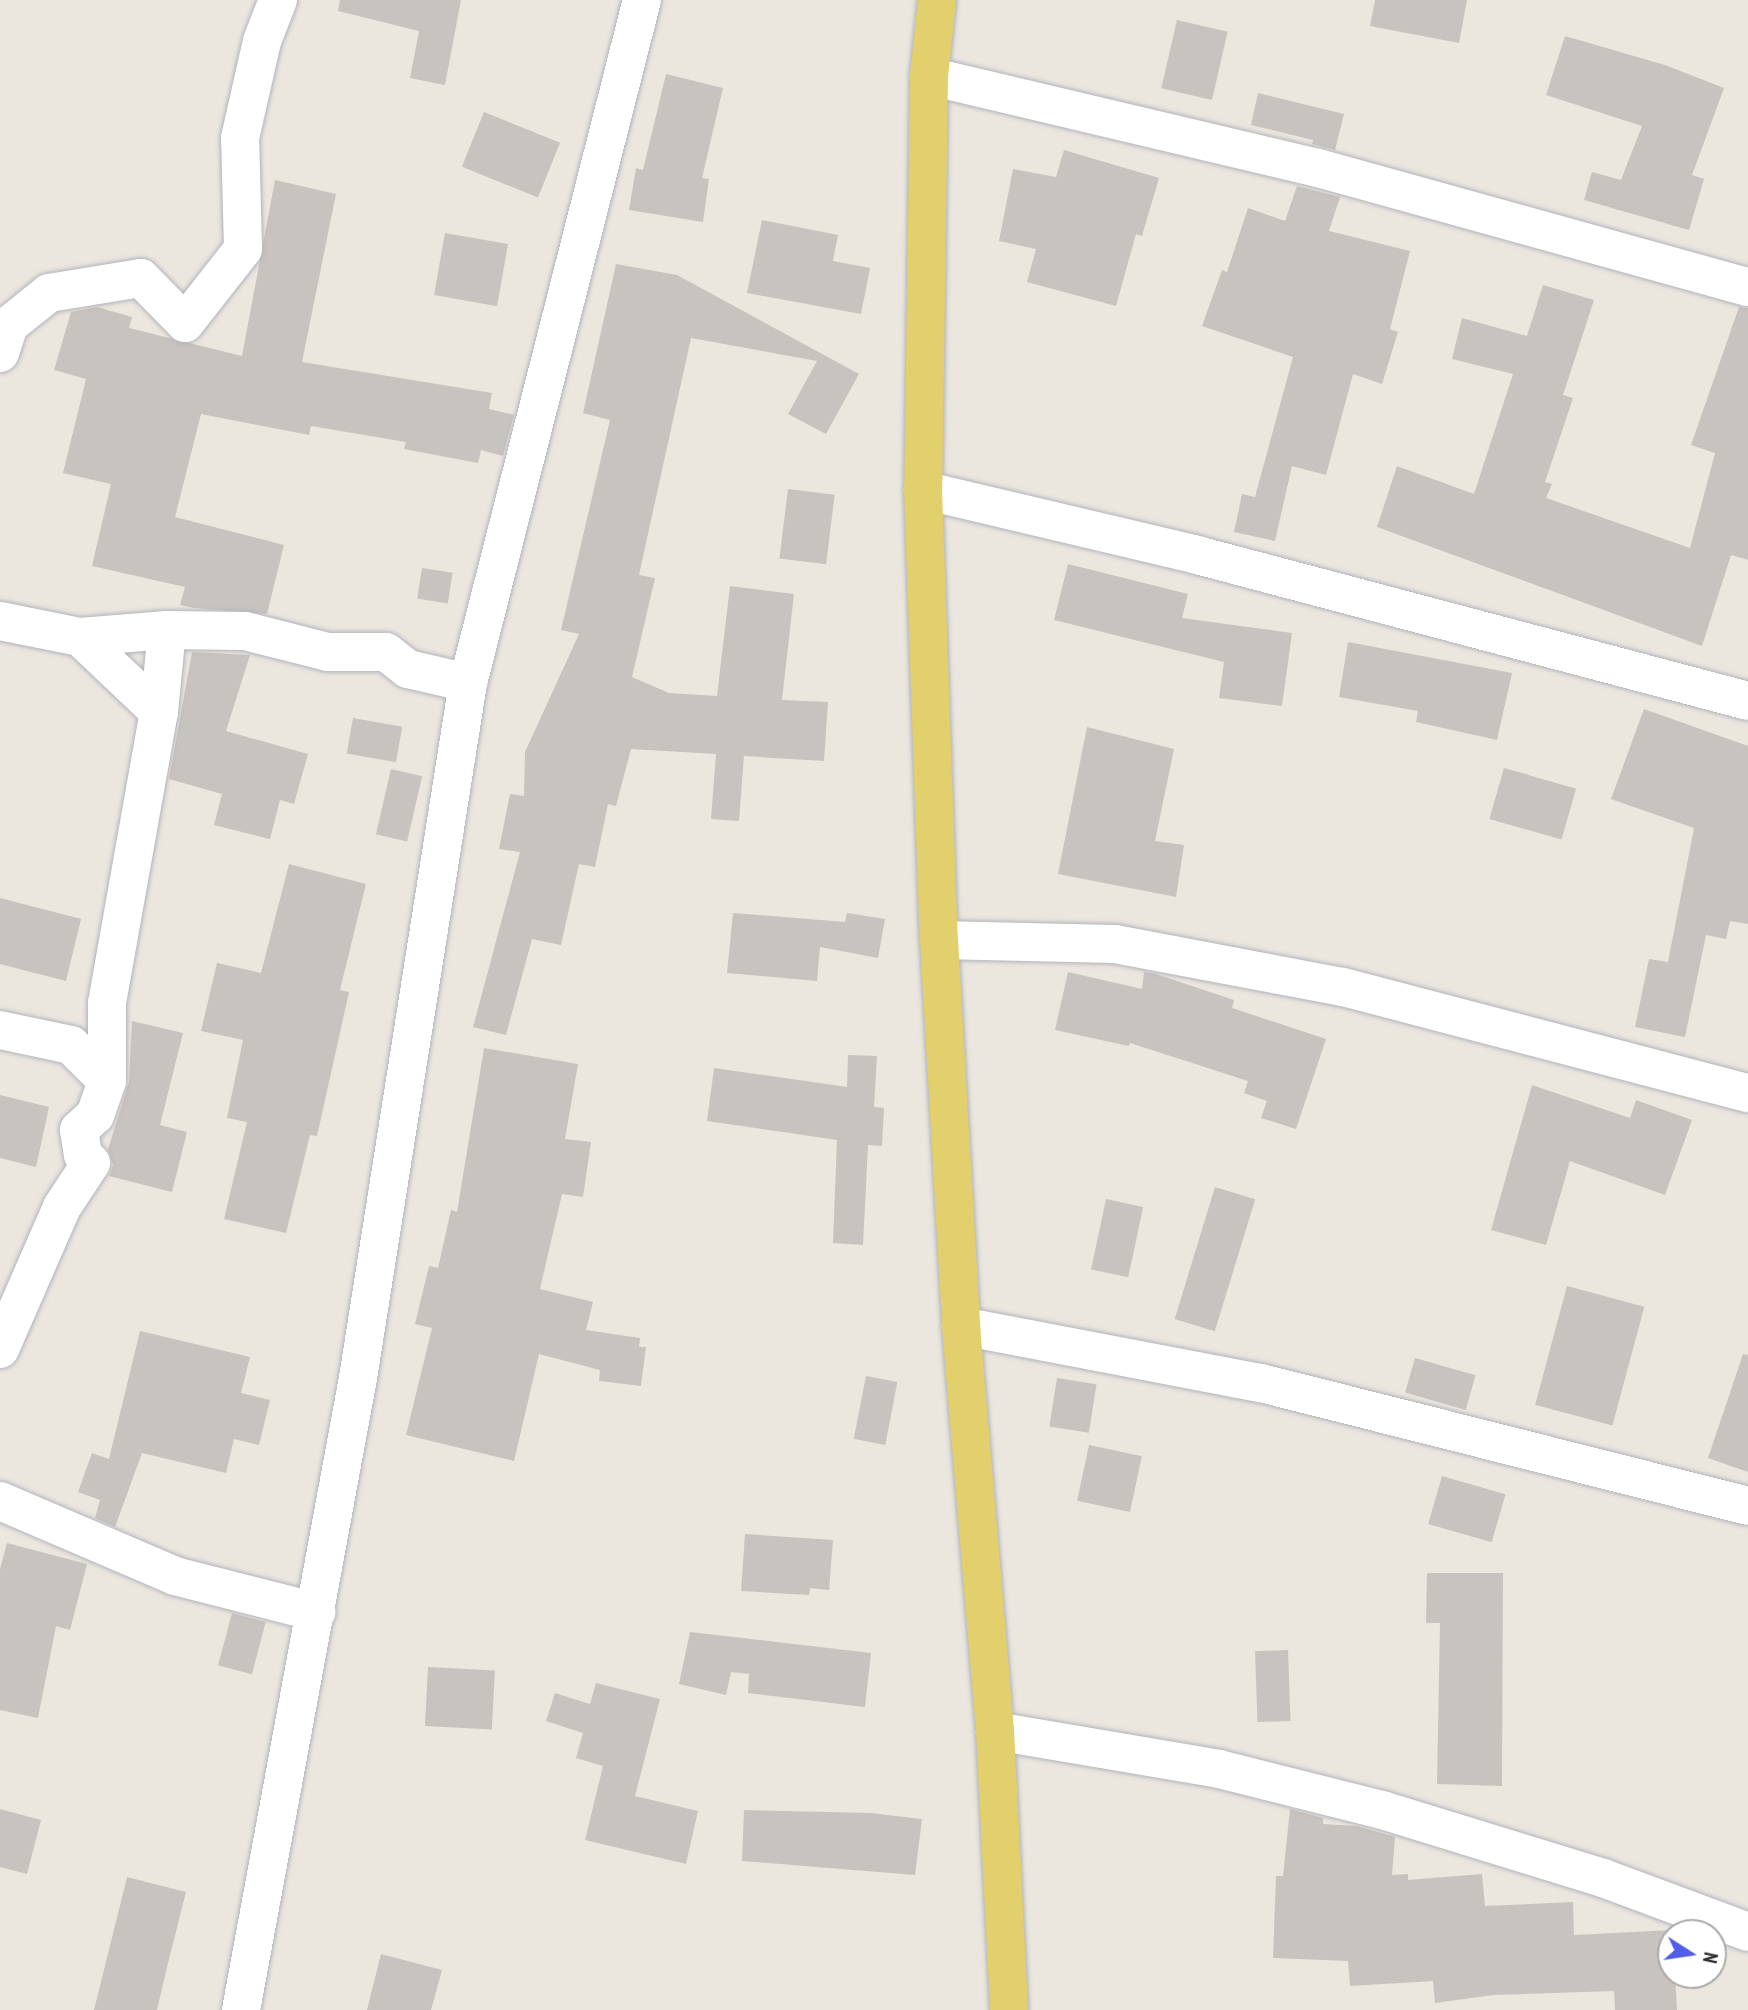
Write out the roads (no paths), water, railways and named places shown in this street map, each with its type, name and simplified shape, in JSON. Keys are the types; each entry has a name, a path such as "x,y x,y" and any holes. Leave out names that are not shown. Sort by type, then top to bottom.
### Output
{"main road":[{"path":"937,0 929,76 923,490 940,940 961,1326 995,1731 1009,2010"}],"street":[{"path":"0,353 9,325 49,293 141,278 185,323 243,250 240,138 262,41 278,0"},
{"path":"241,2010 358,1378 468,683 642,0"},
{"path":"929,76 1318,168 1748,287"},
{"path":"923,490 1197,555 1748,701"},
{"path":"0,621 80,636 167,630 246,631 328,652 386,652 408,668 468,683"},
{"path":"0,1349 62,1207 91,1163 83,1155 79,1130 95,1115 107,1081 107,1003 159,712 167,630"},
{"path":"80,636 159,712"},
{"path":"940,940 1102,943 1155,951 1343,987 1748,1093"},
{"path":"71,1045 107,1003"},
{"path":"0,1030 71,1045 107,1081"},
{"path":"961,1326 1261,1382 1748,1506"},
{"path":"0,1501 175,1576 316,1612"},
{"path":"995,1731 1219,1769 1382,1810 1602,1878 1748,1932"}]}
